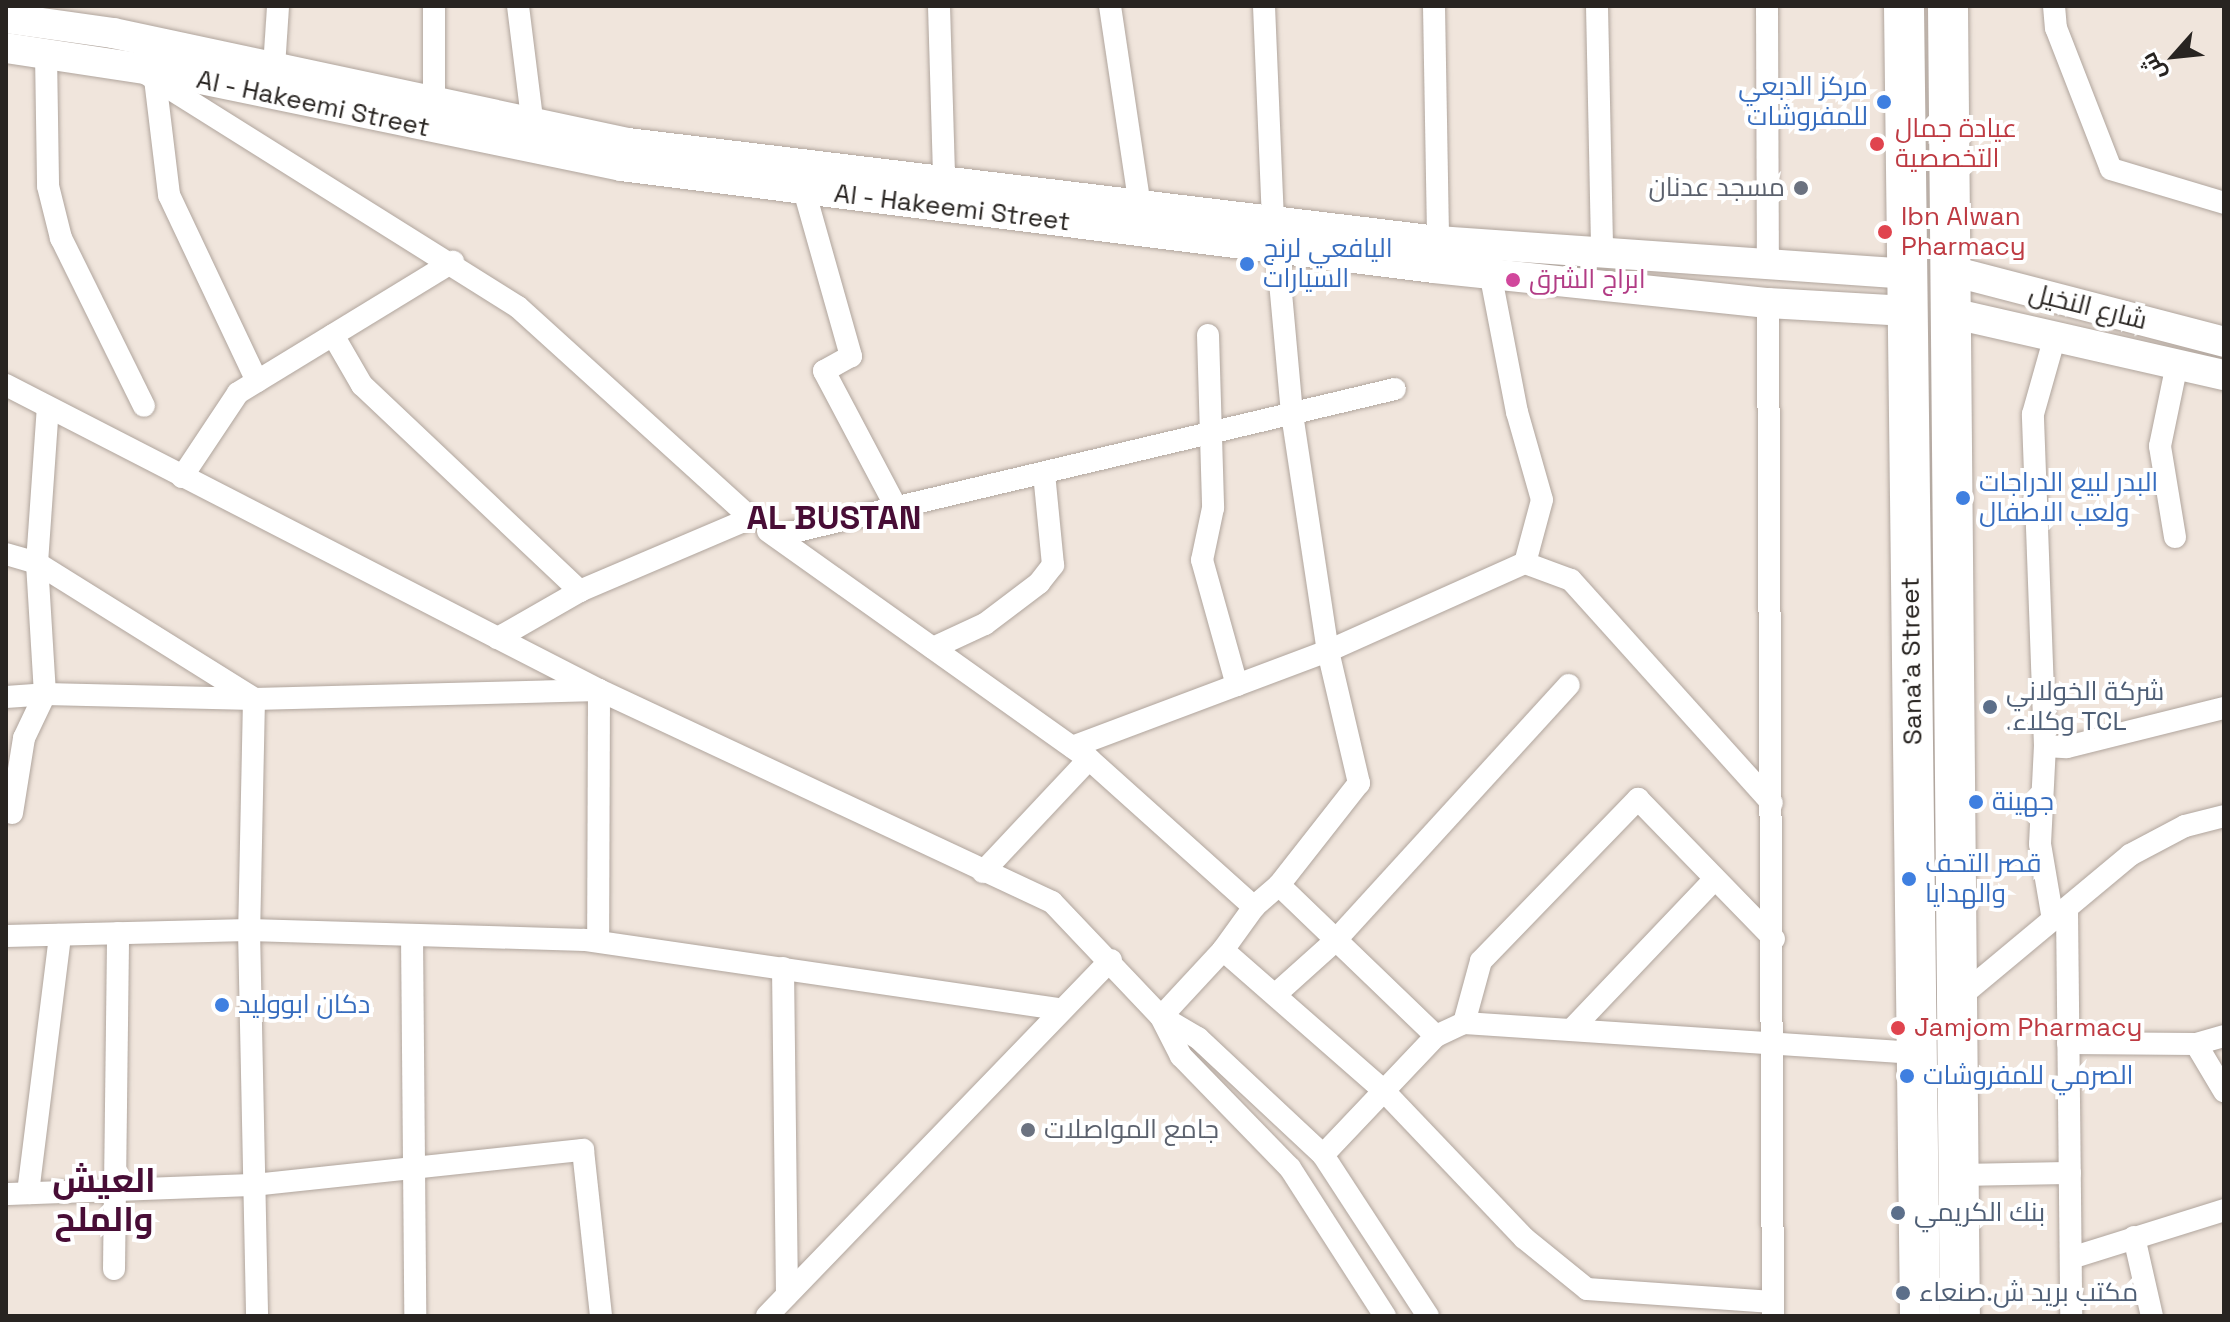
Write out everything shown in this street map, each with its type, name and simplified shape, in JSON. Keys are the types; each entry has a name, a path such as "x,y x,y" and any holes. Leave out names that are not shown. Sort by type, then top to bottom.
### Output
{"highway":[{"name":"Sana'a Street","path":"1904,6 1911,570 1931,646 1954,1002 1960,1316"},
{"name":"Sana'a Street","path":"1920,1316 1920,1053 1931,646 1951,573 1952,271 1948,6"},
{"path":"1911,570 1921,584 1938,586 1951,573"}],"street":[{"path":"274,67 278,6"},
{"path":"434,6 434,104"},
{"path":"518,6 533,127"},
{"path":"939,6 944,179"},
{"path":"1110,6 1140,206"},
{"path":"1161,1017 1223,950 1254,907 1279,885 1359,783 1328,651 1292,414 1275,236 1264,6"},
{"path":"1434,6 1438,241"},
{"path":"1597,6 1602,250"},
{"path":"1767,6 1768,262"},
{"path":"2054,6 2056,28 2111,169 2224,203"},
{"name":"Al - Hakeemi Street","path":"10,14 274,67 533,127 628,143 944,179 1140,206 1275,236 1490,272 1768,303 1906,292"},
{"name":"Al - Hakeemi Street","path":"6,48 527,150 804,190 1275,236 1438,241 1768,262 1906,292"},
{"path":"46,54 48,186 61,238 144,406"},
{"path":"146,74 292,169 453,262 518,307 751,518 1081,753 1254,907"},
{"path":"146,74 169,195 257,381"},
{"path":"804,190 851,356 824,371 897,509"},
{"path":"182,477 238,393 453,262"},
{"name":"شارع النخيل","path":"1952,271 2224,342"},
{"path":"1490,272 1517,412 1542,500 1525,563"},
{"path":"1223,950 1383,1090 1524,1238 1587,1289 1773,1309 1774,939 1768,303"},
{"name":"شارع النخيل","path":"1951,313 2224,375"},
{"path":"333,335 362,385 580,591"},
{"path":"1208,335 1207,434 1213,508 1202,560 1237,685"},
{"path":"2055,336 2033,414 2045,746 2040,844 2060,914 2068,1043 2071,1316"},
{"path":"2175,537 2160,446 2177,364"},
{"path":"6,385 599,690 1052,902 1111,960 1161,1017 1181,1056 1290,1168 1385,1316"},
{"path":"776,536 1395,389"},
{"path":"12,813 24,738 45,694 37,563 48,407"},
{"path":"933,648 985,624 1039,583 1053,565 1044,473"},
{"path":"498,638 580,591 751,518"},
{"path":"6,554 37,563 254,699"},
{"path":"983,872 1081,753 1237,685 1328,651 1525,563 1571,580 1772,803"},
{"path":"1276,994 1334,942 1569,685"},
{"path":"6,697 45,694 254,699 599,690"},
{"path":"598,941 599,690"},
{"path":"254,699 249,930 257,1316"},
{"path":"2045,746 2067,747 2224,708"},
{"path":"1464,1023 1481,961 1638,799 1713,881 1774,939"},
{"path":"1954,1002 2130,855 2185,826 2224,816"},
{"path":"1572,1029 1713,881"},
{"path":"1279,885 1334,942 1436,1036"},
{"path":"6,936 249,930 598,941 1062,1010"},
{"path":"114,1269 118,933"},
{"path":"60,935 17,1193 113,1194 254,1185 583,1150 601,1316"},
{"path":"412,935 415,1316"},
{"path":"767,1316 1111,960"},
{"path":"783,968 787,1295"},
{"path":"1161,1017 1198,1038 1323,1155 1428,1316"},
{"path":"1323,1155 1436,1036 1464,1023 1774,1047 1920,1053"},
{"path":"2068,1043 2196,1044 2224,1036"},
{"path":"2196,1044 2224,1091"},
{"path":"1957,1175 2070,1173"},
{"path":"2071,1258 2224,1210"},
{"path":"2134,1237 2152,1316"}],"place":[{"name":"مركز الدبعي للمفروشات","path":"1884,102"},
{"name":"عيادة جمال التخصصية","path":"1877,144"},
{"name":"مسجد عدنان","path":"1801,188"},
{"name":"Ibn Alwan Pharmacy","path":"1885,232"},
{"name":"اليافعي لرنج السيارات","path":"1247,264"},
{"name":"ابراج الشرق","path":"1513,280"},
{"name":"البدر لبيع الدراجات ولعب الاطفال","path":"1963,498"},
{"name":"شركة الخولاني .وكلاء TCL","path":"1990,707"},
{"name":"جهينة","path":"1976,802"},
{"name":"قصر التحف والهدايا","path":"1909,879"},
{"name":"دكان ابووليد","path":"222,1005"},
{"name":"Jamjom Pharmacy","path":"1898,1028"},
{"name":"الصرمي للمفروشات","path":"1907,1076"},
{"name":"جامع المواصلات","path":"1028,1130"},
{"name":"بنك الكريمي","path":"1898,1213"},
{"name":"مكتب بريد ش.صنعاء","path":"1903,1293"}],"district":[{"name":"AL BUSTAN","path":"834,518"},
{"name":"العيش والملح","path":"104,1200"}]}
